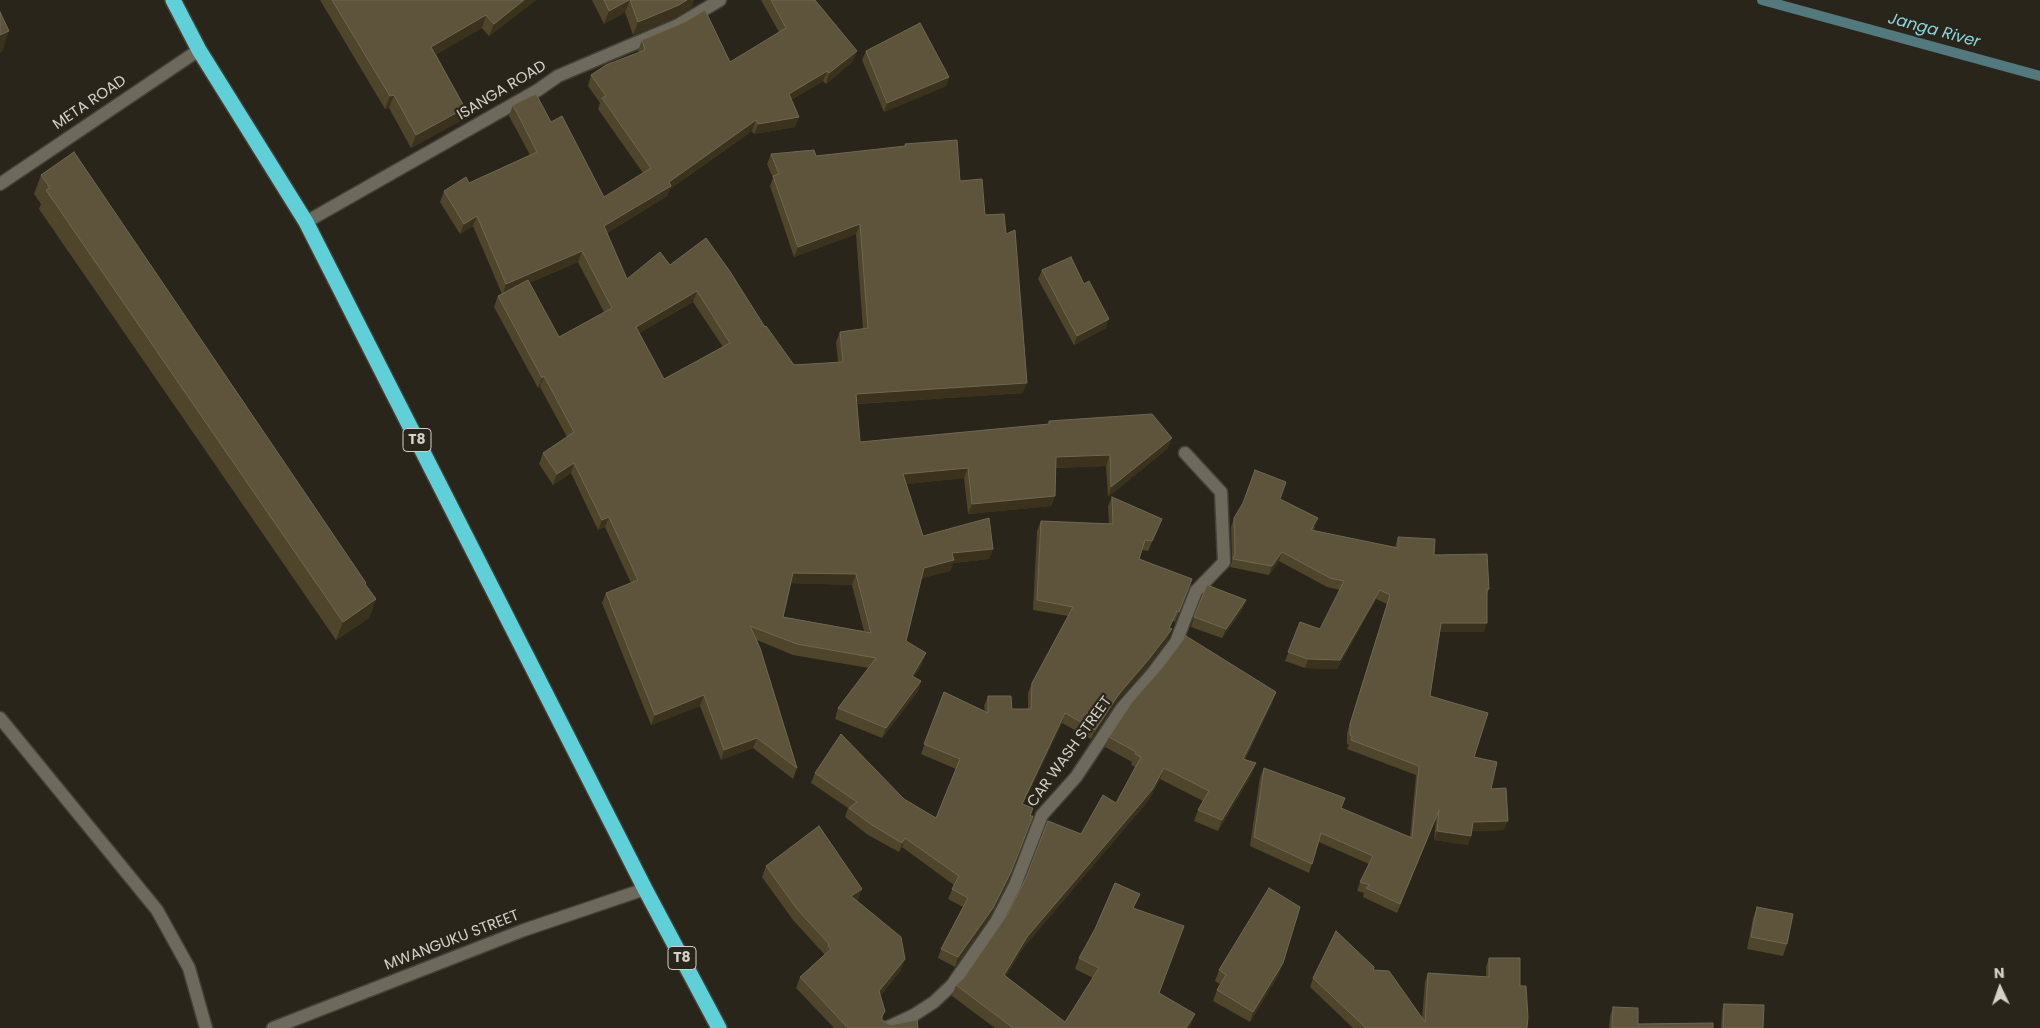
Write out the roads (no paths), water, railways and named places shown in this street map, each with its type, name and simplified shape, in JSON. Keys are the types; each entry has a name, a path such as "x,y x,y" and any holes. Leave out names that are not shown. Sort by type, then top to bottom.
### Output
{"highway":[{"name":"T8","path":"173,0 199,50 306,222 645,889 719,1028"}],"street":[{"name":"ISANGA ROAD","path":"306,222 538,90 558,76 678,26 720,0"},
{"name":"META ROAD","path":"0,184 199,50"},
{"name":"CAR WASH STREET","path":"886,1028 927,1006 952,985 996,922 1015,885 1042,815 1076,777 1122,708 1152,674 1176,642 1196,591 1224,562 1221,492 1185,453"},
{"path":"0,718 157,910 189,968 206,1028"},
{"name":"MWANGUKU STREET","path":"273,1028 524,930 645,889"}],"waterway":[{"name":"Janga River","path":"1762,0 2040,76"}]}
